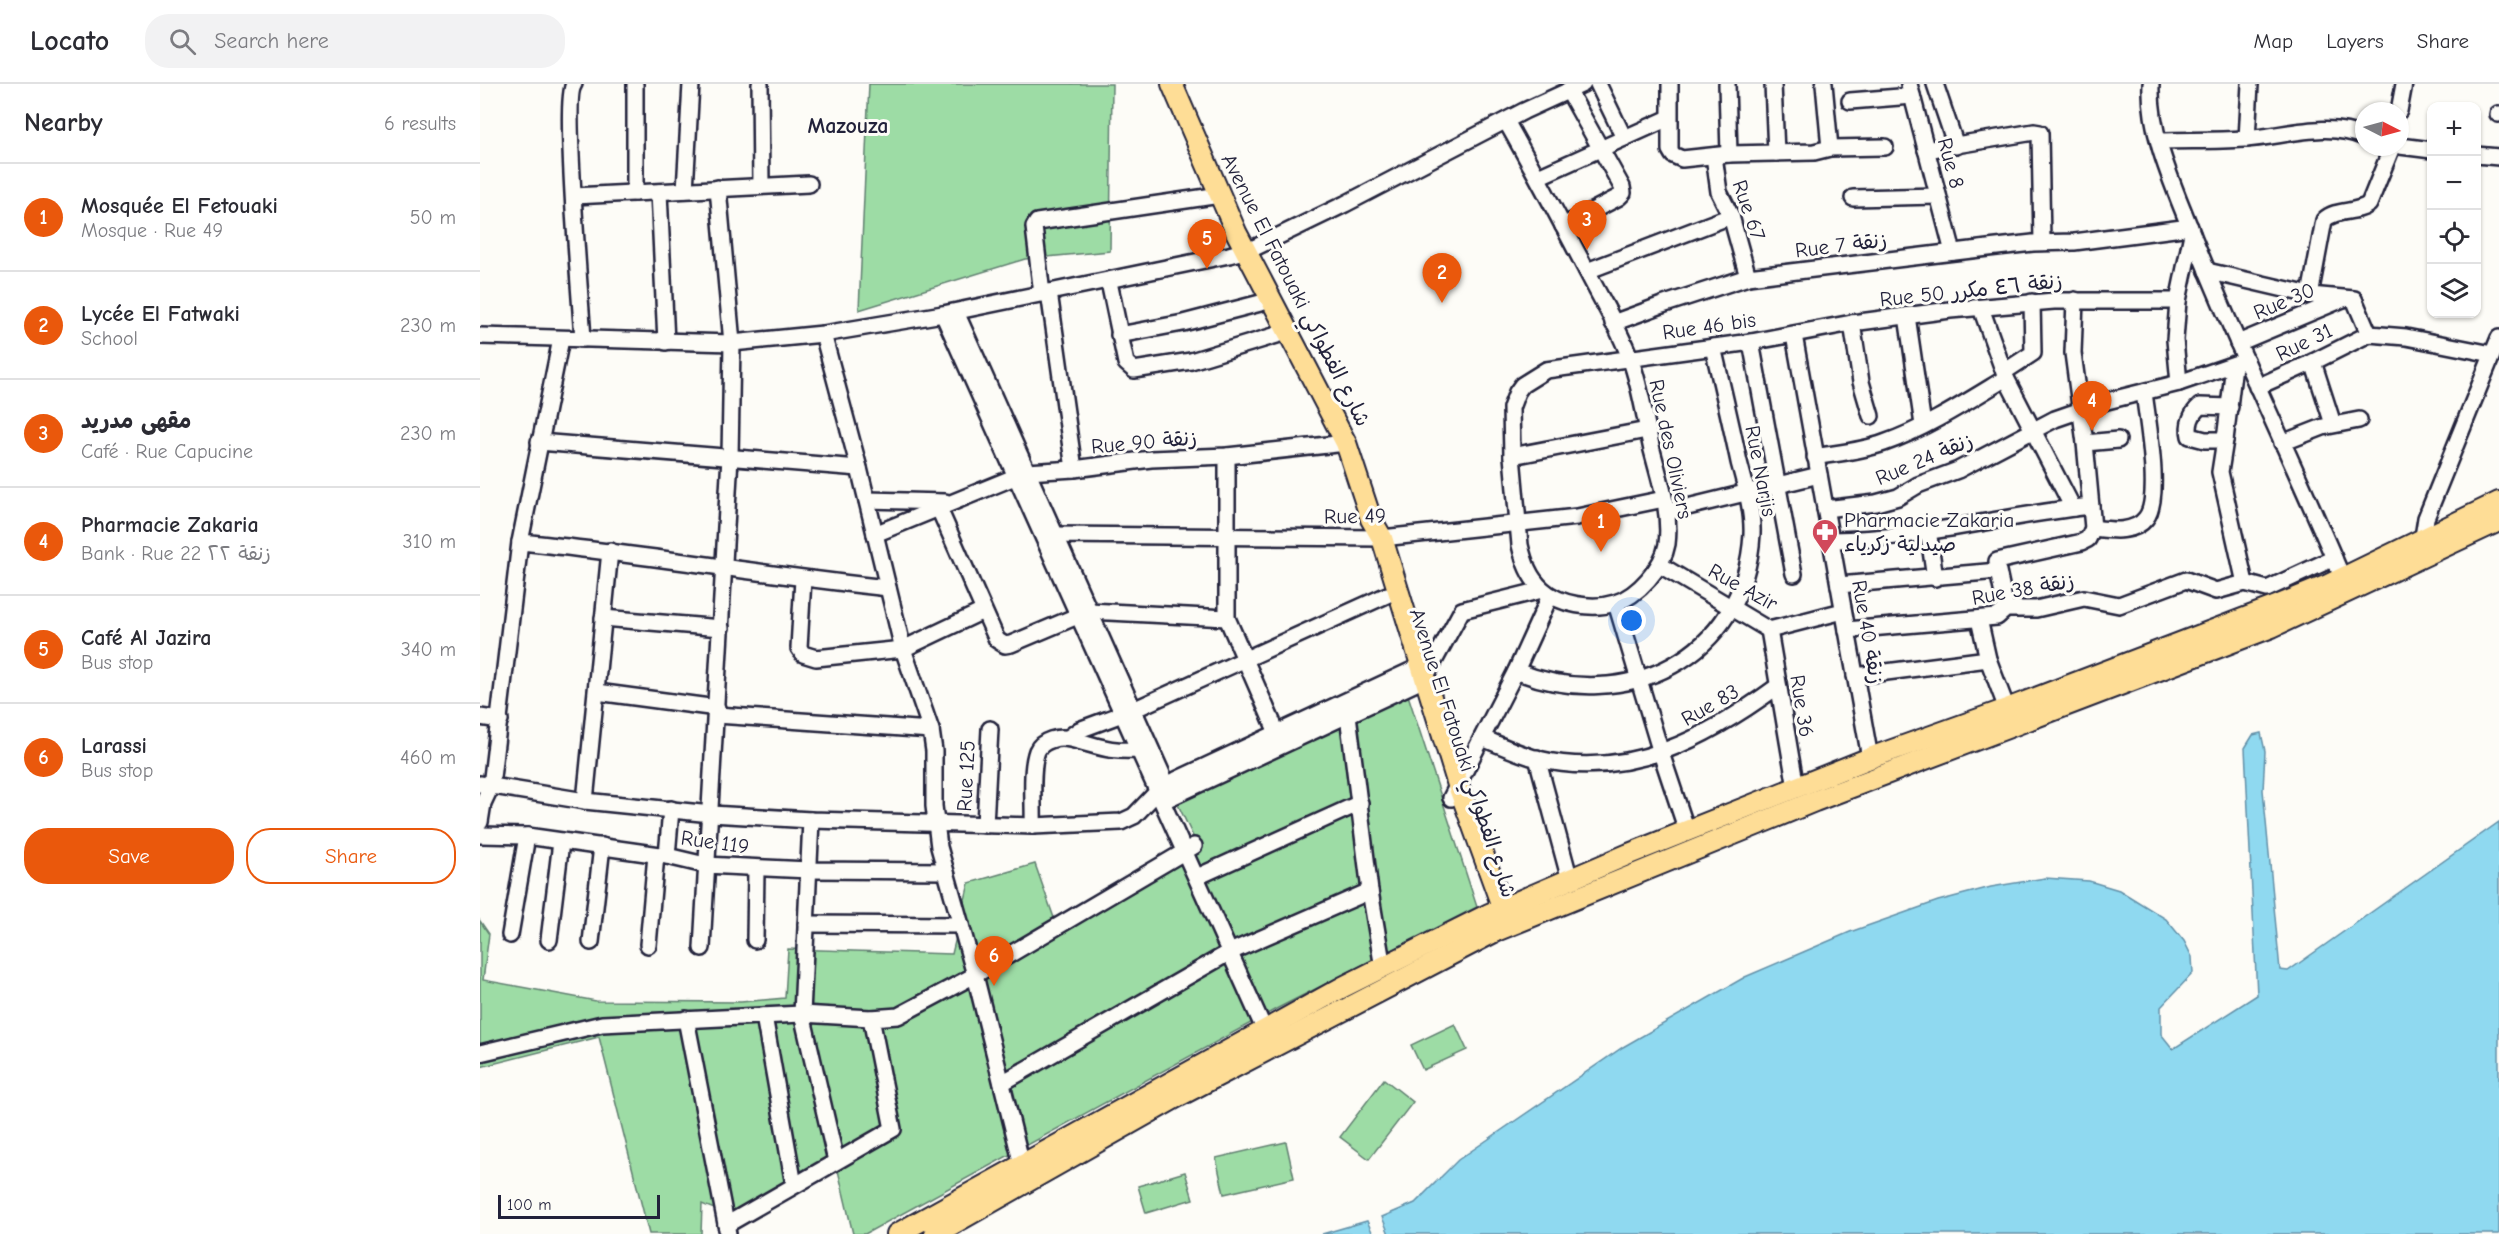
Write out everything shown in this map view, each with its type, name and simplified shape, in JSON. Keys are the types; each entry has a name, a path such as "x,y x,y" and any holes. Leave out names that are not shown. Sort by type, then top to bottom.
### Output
{"main road":[{"name":"Avenue El Fatouaki شارع الفطواكي","path":"1173,84 1245,251 1290,332 1346,443 1421,672 1455,792 1499,919"},
{"path":"935,1234 1175,1098 1570,880 1870,758 2202,636 2342,577 2499,502"},
{"path":"897,1234 1269,1028 1383,968 1499,919 2272,627 2499,521"},
{"name":"Avenue El Fatouaki شارع الفطواكي","path":"1374,532 1387,595 1421,672"}],"street":[{"path":"574,84 570,95 583,339"},
{"path":"635,84 635,193"},
{"path":"686,190 691,84"},
{"path":"760,84 761,186"},
{"path":"480,336 732,344 823,334 950,313 1108,282 1245,251 1346,204 1506,121 1564,88 1583,84"},
{"path":"1598,84 1624,138"},
{"path":"1670,84 1670,145 1673,155 1682,159 1721,155 1814,152 1830,148 1885,147"},
{"name":"Rue 67","path":"1727,84 1717,186 1731,216 1748,277"},
{"path":"1773,84 1776,153"},
{"path":"1824,84 1830,148"},
{"path":"1935,84 1956,146"},
{"path":"2151,84 2152,116 2159,141 2207,271 2238,343 2240,363 2230,407 2220,472 2245,584"},
{"path":"2247,139 2250,84"},
{"path":"2401,102 2404,84"},
{"path":"1563,226 1623,193 1622,187 1564,88"},
{"path":"1850,101 1911,90"},
{"name":"Rue 8","path":"1911,90 1953,252"},
{"path":"1538,177 1669,118"},
{"path":"1506,121 1587,271 1630,359"},
{"path":"2159,141 2247,139 2309,131 2347,130 2355,133"},
{"path":"1926,150 2034,132 2040,133 2042,242"},
{"path":"2409,147 2427,149"},
{"path":"2481,155 2499,157"},
{"path":"2310,295 2324,220 2330,215 2363,209 2369,204 2388,156"},
{"path":"574,196 809,184"},
{"path":"702,948 730,457 732,344 718,189"},
{"path":"659,192 666,342"},
{"path":"1074,470 1034,227 1037,222 1220,195"},
{"path":"1852,198 1938,196"},
{"path":"1587,271 1731,216"},
{"path":"2179,382 2175,340 2178,301 2191,230"},
{"name":"Rue 7 زنقة","path":"1613,323 1748,277 2042,242 2080,241 2191,230"},
{"path":"2207,271 2310,295 2356,300 2369,334 2406,337 2492,354"},
{"path":"1108,282 1126,363 1131,369 1138,371 1191,362 1290,332"},
{"name":"Rue 30","path":"2238,343 2346,298"},
{"path":"1119,335 1183,323 1272,300"},
{"path":"1997,561 2082,542 2088,539 2092,528 2085,443 2073,353 2075,300"},
{"name":"Rue 50 زنقة ٤٦ مكرر","path":"1794,335 1852,323 2032,302 2178,301"},
{"path":"1815,457 1864,449 1892,440 1923,425 2005,375 2033,354 2032,302"},
{"path":"1981,308 2005,375 2073,508"},
{"path":"950,313 1269,1028"},
{"path":"1907,316 1923,425"},
{"path":"1852,323 1861,382 1871,416"},
{"path":"823,334 859,468 903,649 931,730 934,751 935,822 939,847 975,975 1023,1165"},
{"name":"Rue 31","path":"2257,387 2369,334"},
{"name":"Rue 46 bis","path":"1630,359 1794,335"},
{"name":"Rue 40 زنقة","path":"1794,335 1870,758"},
{"path":"2423,537 2426,518 2499,338"},
{"path":"480,822 485,785 500,720 520,542 561,339"},
{"path":"1751,342 1794,574"},
{"name":"Rue Narjis","path":"1516,671 1547,682 1579,687 1605,686 1660,674 1702,645 1731,606 1743,579 1750,549 1751,518 1713,347"},
{"name":"Rue des Oliviers","path":"1546,593 1534,581 1523,559 1512,456 1511,408 1522,386 1546,370 1630,359 1666,506 1666,544 1660,565"},
{"path":"2313,362 2333,424"},
{"path":"2240,363 2257,387 2342,577"},
{"name":"Rue 24 زنقة","path":"1825,509 1876,503 1898,497 1918,485 1958,470 2034,429 2080,410 2240,363"},
{"path":"2092,528 2117,531 2133,528 2146,518 2152,500 2154,481 2144,393"},
{"path":"2224,440 2209,441 2192,437 2188,430 2189,424 2193,413 2200,406 2230,407"},
{"path":"2282,443 2333,424 2359,420"},
{"path":"1512,456 1647,430"},
{"path":"2085,443 2118,440"},
{"path":"539,442 859,468"},
{"name":"Rue 90 زنقة","path":"875,534 942,504 1022,475 1151,459 1227,456 1346,443"},
{"path":"1227,456 1227,618 1280,739"},
{"name":"Rue 49","path":"1050,538 1226,537 1518,525 1746,493 1819,475"},
{"path":"867,500 942,504 983,611 997,640 1005,645 1083,612 1227,618"},
{"path":"1831,540 1851,540 1928,530 2091,506"},
{"path":"1928,530 1935,578"},
{"path":"520,542 610,551 724,569 888,588"},
{"path":"585,801 610,551"},
{"name":"Rue 38 زنقة","path":"1847,630 1979,619 2000,616 2006,609 2036,609 2084,598 2119,605 2186,580 2216,591 2245,584 2267,590 2334,558"},
{"path":"1280,739 1348,715 1421,672 1456,619 1466,608 1546,593 1574,603 1591,606 1616,603 1649,579 1660,565"},
{"name":"Rue Azir","path":"1660,565 1769,630 1843,611"},
{"path":"1839,585 1998,571 2006,609"},
{"path":"803,579 799,648 803,654 816,657 903,649 983,611"},
{"path":"1455,792 1516,671 1546,593"},
{"path":"1068,738 1079,730 1127,712 1387,595"},
{"path":"1616,603 1660,753 1687,831"},
{"path":"603,618 722,628"},
{"path":"1979,619 1988,659 2007,709"},
{"name":"Rue 36","path":"1769,630 1796,788"},
{"path":"1855,676 1988,659"},
{"path":"485,785 585,801 711,814 810,820 985,825 1116,824 1134,816 1165,794 1421,672"},
{"name":"Rue 83","path":"1482,738 1537,759 1591,764 1660,753 1717,727 1778,686"},
{"path":"597,692 717,712 931,730"},
{"path":"1127,712 1139,750 1165,794"},
{"path":"1348,715 1370,891 1383,968"},
{"path":"480,717 500,720"},
{"name":"Rue 125","path":"985,825 990,729"},
{"path":"1033,826 1035,761 1039,748 1054,739 1068,738 1108,751 1139,750"},
{"path":"1537,759 1570,880"},
{"path":"1201,874 1360,803"},
{"path":"648,945 671,809"},
{"path":"810,820 802,1014 836,1161"},
{"name":"Rue 119","path":"480,835 527,836 662,855 705,865 756,869 945,871"},
{"path":"510,935 527,836"},
{"path":"549,940 561,842"},
{"path":"591,942 602,846"},
{"path":"480,1053 602,1024 802,1014 871,1018 898,1016 975,975 1189,849"},
{"path":"755,940 756,869"},
{"path":"1002,1083 1234,950 1370,891"},
{"path":"806,924 961,926"},
{"path":"764,1016 794,1185"},
{"path":"687,1019 727,1229 794,1185 893,1129 871,1018"}],"green space":[{"path":"869,84 1112,84 1110,251 1025,259 859,310"},
{"path":"1406,689 1477,907 1278,1008 865,1234 853,1234 837,1166 790,1174 766,1204 729,1215 702,1204 701,1234 649,1234 599,1037 480,1067 480,921 489,934 483,980 596,1001 741,1002 785,998 788,949 952,954 969,883 1035,864 1059,932 1197,845 1174,796"},
{"path":"1455,1024 1467,1050 1423,1070 1411,1045"},
{"path":"1384,1079 1413,1102 1369,1159 1340,1137"},
{"path":"1286,1142 1294,1178 1224,1194 1216,1158"},
{"path":"1185,1172 1193,1199 1146,1213 1138,1186"}],"water":[{"path":"2261,733 2265,751 2263,790 2280,970 2288,971 2499,822 2499,1234 1389,1234 1382,1217 1415,1203 1458,1160 1623,1047 1745,977 1850,932 1938,901 1991,887 2045,878 2089,881 2119,890 2166,919 2184,941 2192,957 2193,973 2161,1007 2161,1034 2173,1049 2257,995 2245,748 2253,735"},
{"path":"1367,1221 1373,1234 1322,1234"}],"place":[{"name":"مقهى مدريد","path":"1587,250"},
{"name":"Café Al Jazira","path":"1207,269"},
{"name":"Lycée El Fatwaki","path":"1442,303"},
{"name":"Pharmacie Zakaria","path":"2092,431"},
{"name":"Mosquée El Fetouaki","path":"1601,552"},
{"name":"Pharmacie Zakaria صيدلية زكرياء","path":"1825,555"},
{"name":"Larassi","path":"994,986"}],"district":[{"name":"Mazouza","path":"848,125"}]}
